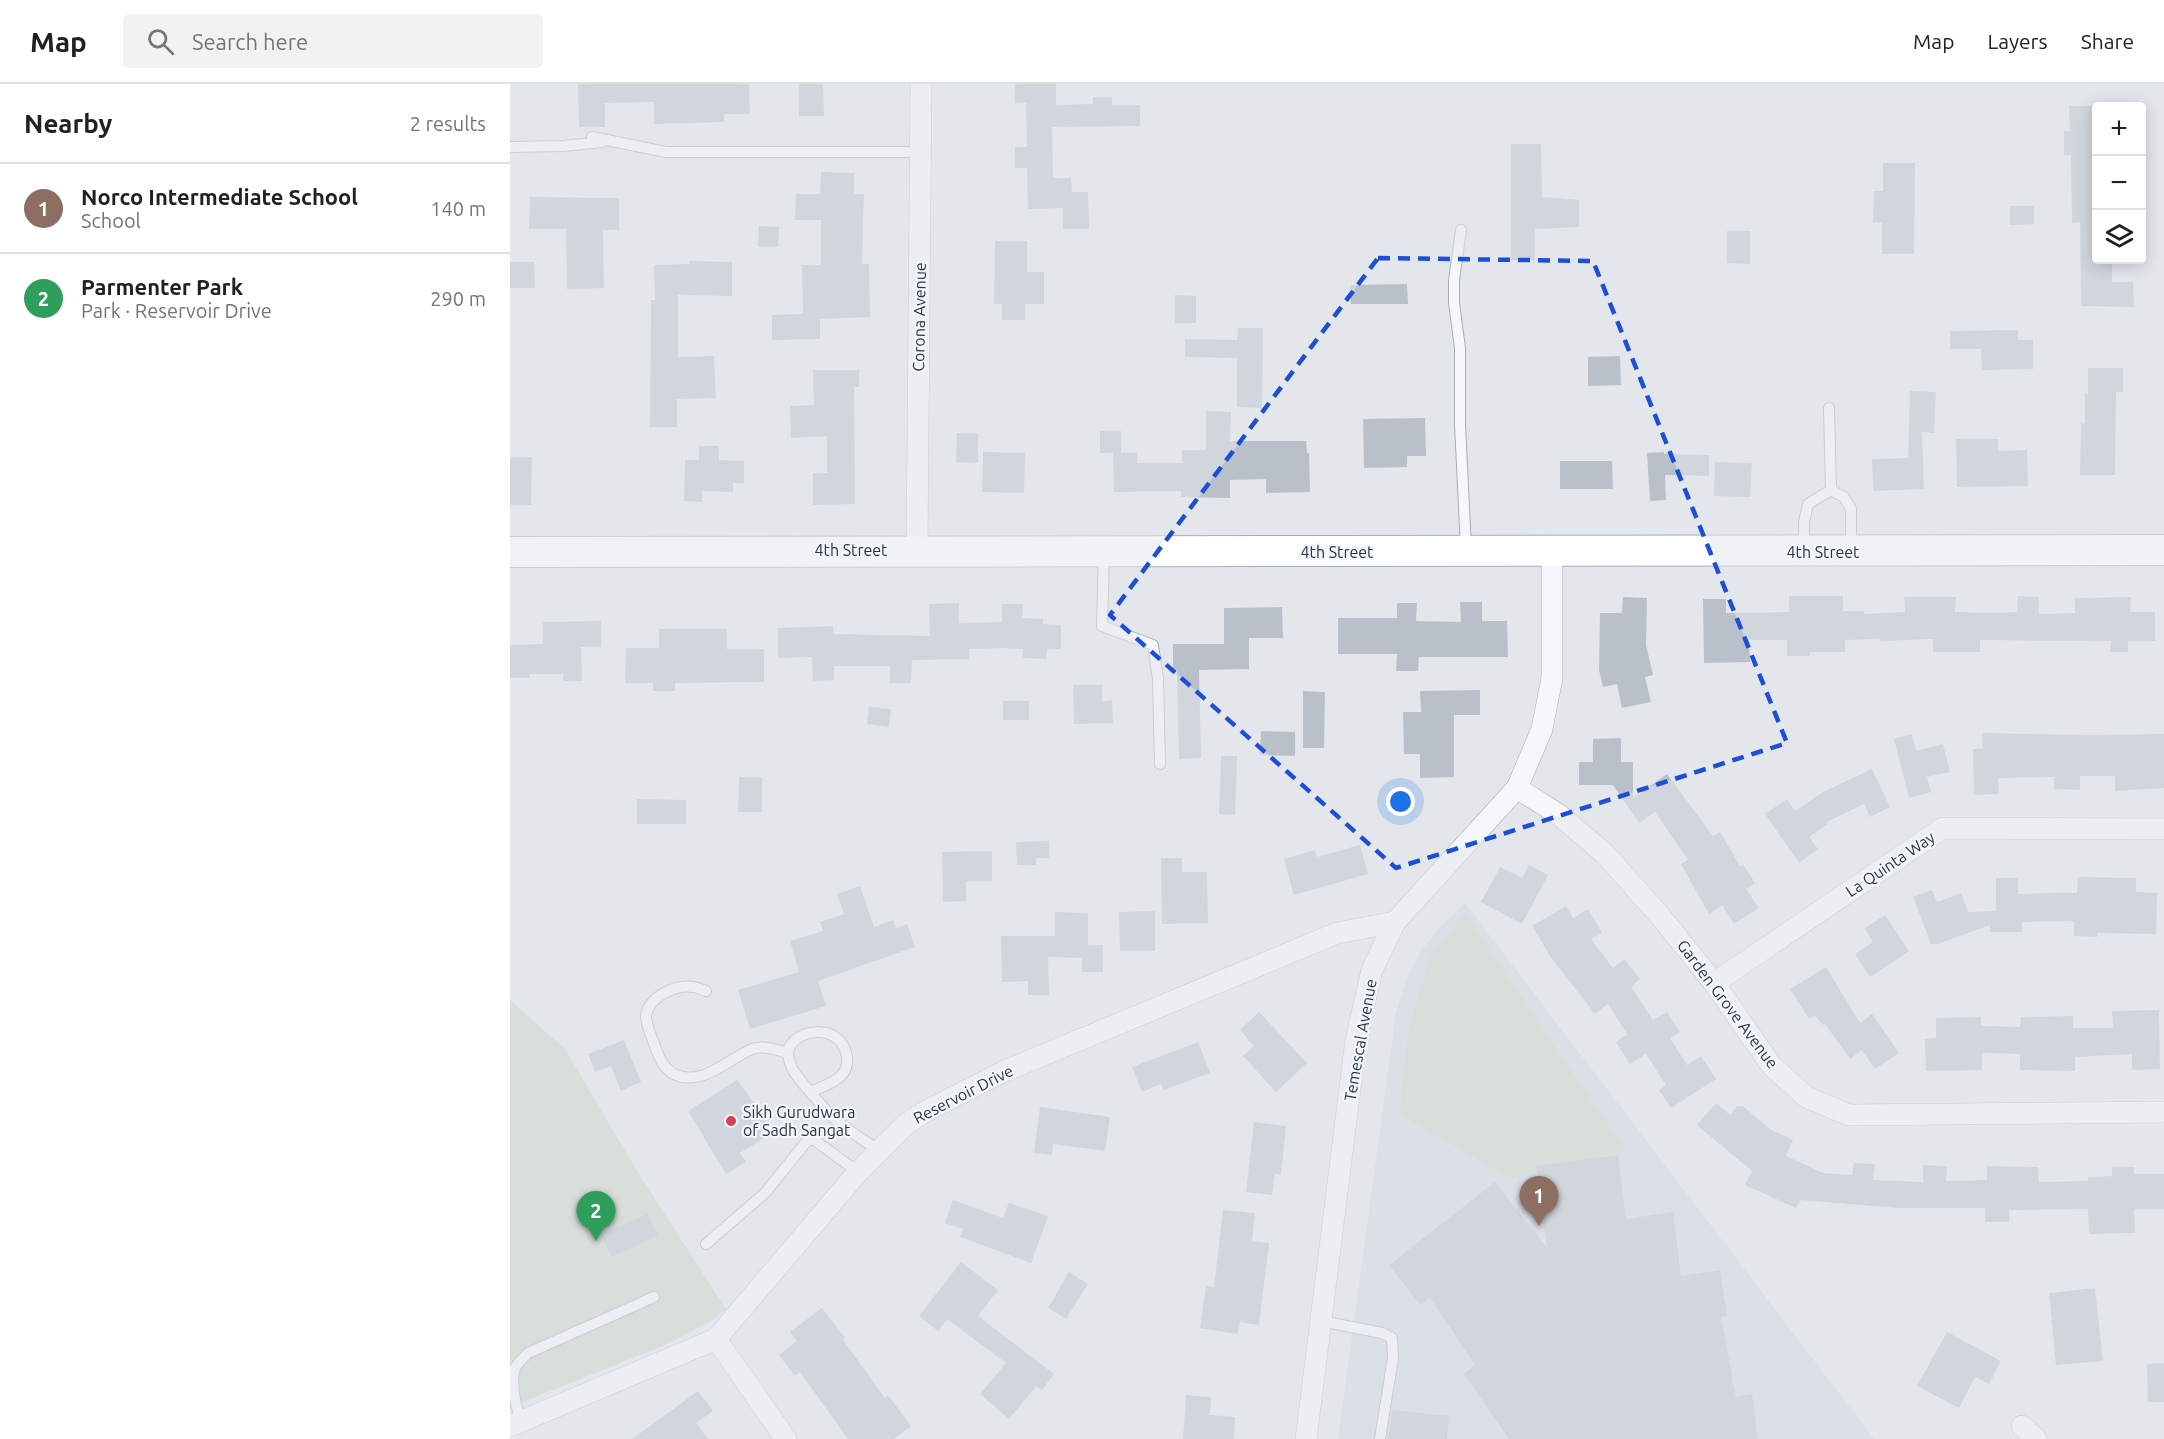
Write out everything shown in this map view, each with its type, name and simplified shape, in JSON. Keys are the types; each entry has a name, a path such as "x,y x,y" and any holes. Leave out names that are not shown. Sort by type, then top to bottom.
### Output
{"street":[{"name":"Corona Avenue","path":"917,549 921,84"},
{"name":"4th Street","path":"510,552 917,549 1552,553 2164,550"},
{"name":"Temescal Avenue","path":"1306,1439 1356,1040 1372,970 1395,922 1517,788 1542,729 1552,678 1552,553"},
{"name":"Garden Grove Avenue","path":"1517,788 1558,814 1605,854 1661,917 1714,983 1771,1065 1806,1097 1849,1115 2164,1112"},
{"name":"La Quinta Way","path":"1714,983 1943,828 2164,830"},
{"name":"Reservoir Drive","path":"516,1424 716,1338 858,1172 906,1124 926,1111 1005,1071 1338,933 1395,922"},
{"path":"716,1338 786,1439"}],"lane":[{"path":"592,136 666,152 921,152"},
{"path":"510,147 562,146 612,141"},
{"path":"1461,230 1454,279 1454,303 1460,348 1460,424 1466,552"},
{"path":"1829,408 1831,490"},
{"path":"1831,490 1844,497 1851,509 1851,552"},
{"path":"1804,552 1804,522 1808,504 1831,490"},
{"path":"1104,550 1102,626 1153,645 1158,679 1160,764"},
{"path":"706,991 693,987 681,987 660,995 648,1007 646,1018 653,1043 660,1060 672,1073 700,1077 753,1049 764,1047 788,1053"},
{"path":"811,1092 842,1077 848,1068 842,1042 834,1035 806,1033 791,1044 788,1053 793,1070 811,1092 834,1119 880,1151"},
{"path":"706,1244 765,1193 807,1141 813,1139 858,1172"},
{"path":"516,1424 512,1382 514,1369 528,1353 654,1297"},
{"path":"1321,1321 1382,1333 1392,1338 1393,1358 1380,1439"}],"highlighted area":[{"path":"1378,258 1593,261 1787,743 1396,868 1110,615"}],"shaded area":[{"path":"1465,903 1874,1439 1338,1439 1396,1012 1407,978 1421,951 1438,929"}],"green space":[{"path":"1465,913 1626,1151 1510,1179 1400,1114 1408,1032 1430,957"},
{"path":"510,1000 565,1049 639,1174 726,1309 714,1319 670,1343 510,1407"}],"building":[{"path":"578,84 749,84 750,114 724,114 724,122 654,124 654,102 605,103 605,127 579,127"},
{"path":"799,84 823,84 824,116 799,116"},
{"path":"1015,84 1056,84 1056,105 1093,104 1093,97 1112,97 1112,105 1140,105 1140,126 1052,127 1053,178 1071,178 1072,192 1088,192 1089,229 1063,229 1063,208 1028,209 1027,168 1015,168 1015,147 1027,147 1026,103 1015,103"},
{"path":"2069,106 2092,106 2092,264 2112,264 2112,282 2133,282 2134,307 2081,306 2080,222 2072,223 2071,155 2064,155 2064,131 2070,131"},
{"path":"1511,144 1541,144 1542,197 1579,200 1579,227 1535,229 1535,260 1511,260"},
{"path":"1883,163 1915,163 1914,254 1882,254 1882,223 1873,222 1874,191 1883,191"},
{"path":"821,172 854,173 854,194 864,194 862,264 869,264 870,317 820,319 820,339 772,340 772,315 803,314 802,265 821,265 821,220 795,220 796,194 820,194"},
{"path":"530,197 619,198 619,230 603,230 604,288 567,289 566,229 529,229"},
{"path":"2010,206 2034,206 2034,224 2010,225"},
{"path":"759,226 779,227 778,247 758,247"},
{"path":"1727,231 1750,231 1750,264 1727,263"},
{"path":"995,241 1027,241 1027,272 1044,272 1044,304 1025,304 1025,320 1002,320 1002,304 994,304"},
{"path":"689,261 732,262 732,296 678,295 678,357 714,356 716,398 677,399 677,427 650,427 651,300 655,300 654,265 689,264"},
{"path":"510,262 534,262 535,288 510,288"},
{"path":"1407,284 1408,304 1351,304 1350,285"},
{"path":"1175,295 1196,296 1196,323 1175,323"},
{"path":"1238,328 1263,328 1262,408 1237,407 1237,358 1185,357 1185,339 1237,340"},
{"path":"2018,330 2018,340 2033,340 2033,369 1982,370 1981,349 1950,349 1950,331"},
{"path":"1620,356 1621,385 1588,386 1588,357"},
{"path":"2088,368 2123,368 2123,392 2116,392 2115,475 2080,475 2081,423 2085,424"},
{"path":"813,370 859,370 859,387 854,387 855,504 813,505 813,473 827,473 827,436 791,438 790,406 814,405"},
{"path":"1910,391 1936,392 1934,433 1922,432 1924,489 1873,491 1872,459 1908,458"},
{"path":"1206,411 1231,412 1230,441 1306,441 1307,453 1309,453 1310,492 1266,493 1266,479 1230,480 1230,498 1181,497 1181,491 1114,492 1113,453 1137,453 1137,463 1182,463 1182,450 1206,450"},
{"path":"1425,418 1426,456 1407,456 1407,467 1364,468 1363,419"},
{"path":"1100,431 1121,431 1121,453 1100,453"},
{"path":"957,433 978,433 978,463 956,462"},
{"path":"1956,439 1998,439 1998,451 2027,450 2028,486 1957,487"},
{"path":"699,446 719,446 719,460 744,461 744,483 733,483 733,492 702,491 702,502 684,501 685,460 699,460"},
{"path":"983,452 1025,453 1024,493 982,492"},
{"path":"1664,452 1664,454 1709,455 1709,476 1665,475 1666,500 1650,501 1647,453"},
{"path":"510,457 532,457 531,505 510,505"},
{"path":"1560,461 1612,461 1613,489 1560,489"},
{"path":"1715,462 1752,463 1750,497 1714,496"},
{"path":"1789,596 1843,596 1843,611 1864,611 1864,614 1905,612 1904,597 1956,597 1955,612 1994,613 2017,612 2018,596 2039,597 2039,614 2075,613 2075,598 2131,597 2130,612 2155,612 2155,641 2128,641 2128,652 2110,652 2111,641 1980,640 1980,652 1933,652 1933,639 1845,640 1845,652 1810,652 1810,656 1787,656 1787,640 1749,640 1750,662 1704,663 1703,599 1726,599 1726,613 1789,612"},
{"path":"1623,597 1647,598 1646,645 1653,675 1645,677 1651,702 1622,708 1617,684 1603,687 1599,670 1600,613 1622,613"},
{"path":"1460,602 1482,602 1482,621 1507,621 1508,657 1419,657 1418,671 1396,671 1397,654 1338,654 1338,618 1397,618 1397,603 1417,603 1416,621 1461,622"},
{"path":"959,603 959,623 1002,622 1002,604 1023,604 1022,618 1043,619 1043,624 1061,625 1061,649 1047,649 1046,659 1023,658 1023,649 1004,648 969,649 969,659 912,660 911,683 890,683 890,666 834,666 834,680 813,681 812,657 778,658 778,628 833,626 833,634 930,636 929,604"},
{"path":"1282,607 1283,638 1249,638 1249,669 1199,670 1201,758 1179,759 1177,670 1173,670 1173,644 1224,644 1224,608"},
{"path":"601,621 601,647 581,647 582,681 563,681 563,674 530,674 530,678 510,678 510,645 543,644 543,622"},
{"path":"659,629 727,629 727,649 764,649 764,682 675,683 675,691 653,691 653,683 625,683 626,648 659,648"},
{"path":"1073,685 1102,685 1102,701 1112,700 1113,723 1074,724"},
{"path":"1480,690 1480,715 1454,715 1454,777 1420,778 1420,754 1404,754 1403,712 1421,712 1420,691"},
{"path":"1303,691 1325,692 1324,748 1303,748"},
{"path":"1003,701 1029,701 1029,720 1003,720"},
{"path":"869,707 891,709 889,727 867,724"},
{"path":"1261,731 1295,732 1295,756 1260,755"},
{"path":"1982,733 2164,734 2164,788 2115,791 2115,776 2080,776 2080,790 2054,789 2054,777 1998,778 1999,794 1974,795 1973,749 1983,749"},
{"path":"1912,734 1916,751 1943,744 1950,772 1927,777 1931,792 1909,798 1894,739"},
{"path":"1621,738 1621,762 1633,762 1633,798 1667,774 1713,836 1720,832 1740,866 1743,864 1755,883 1746,889 1759,908 1734,924 1722,905 1709,914 1681,864 1688,860 1655,812 1639,823 1613,785 1579,785 1579,762 1593,762 1593,739"},
{"path":"1221,756 1237,756 1235,815 1219,814"},
{"path":"1872,769 1890,807 1870,817 1864,804 1827,822 1828,824 1809,837 1818,849 1799,863 1765,814 1787,799 1795,811 1823,792"},
{"path":"739,777 762,777 762,812 738,812"},
{"path":"637,799 686,800 686,824 637,824"},
{"path":"1049,841 1049,858 1036,858 1036,865 1017,865 1016,842"},
{"path":"1360,845 1368,874 1294,895 1284,859 1315,850 1317,857"},
{"path":"992,851 992,881 966,881 966,901 943,902 942,852"},
{"path":"1161,858 1182,858 1182,872 1207,872 1208,923 1162,924"},
{"path":"1529,865 1548,875 1522,924 1481,902 1500,867 1522,878"},
{"path":"2078,877 2136,878 2136,892 2157,893 2156,934 2097,933 2097,937 2074,936 2074,921 2022,922 2022,932 1990,932 1990,925 1938,944 1931,944 1913,897 1932,890 1937,902 1961,893 1968,912 1996,911 1996,878 2018,878 2018,894 2077,893"},
{"path":"860,886 874,927 893,920 896,928 907,924 915,947 818,981 826,1006 750,1029 738,990 799,972 790,941 823,931 820,922 844,914 837,894"},
{"path":"1566,906 1573,918 1588,909 1602,933 1591,939 1613,968 1624,959 1640,979 1631,987 1653,1020 1667,1012 1680,1032 1670,1038 1687,1065 1701,1056 1716,1079 1671,1108 1659,1090 1666,1085 1646,1054 1630,1064 1616,1042 1627,1034 1608,1004 1595,1014 1552,959 1532,926"},
{"path":"1155,911 1155,951 1120,951 1119,912"},
{"path":"1055,912 1088,913 1088,945 1103,945 1103,972 1082,972 1082,958 1048,957 1049,995 1028,995 1028,981 1002,982 1001,936 1055,936"},
{"path":"1885,915 1909,951 1870,977 1855,954 1873,942 1865,928"},
{"path":"1826,967 1860,1023 1872,1014 1899,1053 1875,1069 1862,1050 1850,1059 1825,1024 1823,1025 1815,1015 1809,1019 1790,989"},
{"path":"2159,1010 2160,1069 2132,1070 2132,1054 2075,1057 2075,1071 2020,1070 2020,1054 1982,1053 1982,1070 1926,1071 1925,1039 1936,1038 1936,1018 1981,1017 1981,1026 2020,1027 2021,1017 2073,1016 2073,1028 2113,1028 2112,1011"},
{"path":"1259,1012 1307,1063 1276,1092 1243,1056 1254,1046 1240,1030"},
{"path":"624,1040 641,1082 621,1091 611,1066 595,1072 588,1054"},
{"path":"1198,1042 1210,1073 1164,1090 1161,1084 1142,1092 1132,1067"},
{"name":"Sikh Gurudwara of Sadh Sangat","path":"737,1080 775,1131 740,1153 746,1162 726,1174 688,1111"},
{"path":"1716,1103 1730,1115 1737,1106 1743,1106 1770,1129 1793,1140 1786,1156 1823,1173 1852,1175 1854,1163 1875,1164 1873,1180 1923,1182 1923,1165 1947,1166 1946,1181 1987,1180 1987,1166 2038,1167 2039,1182 2088,1181 2088,1177 2112,1176 2112,1167 2134,1167 2134,1174 2164,1174 2164,1209 2134,1209 2135,1233 2089,1234 2088,1209 2009,1210 2009,1222 1985,1222 1985,1208 1896,1208 1800,1200 1796,1208 1745,1185 1752,1171 1697,1125"},
{"path":"1040,1107 1110,1117 1105,1151 1053,1144 1052,1155 1034,1153"},
{"path":"1254,1122 1286,1126 1281,1175 1275,1174 1272,1195 1246,1192"},
{"path":"1618,1155 1626,1219 1673,1212 1681,1276 1720,1270 1727,1316 1721,1317 1736,1397 1752,1394 1758,1439 1509,1439 1464,1374 1475,1365 1430,1298 1420,1305 1389,1265 1495,1182 1547,1248 1536,1166"},
{"path":"953,1200 1003,1218 1009,1203 1048,1216 1031,1263 960,1237 963,1229 945,1223"},
{"path":"1223,1210 1255,1213 1252,1241 1269,1243 1259,1325 1240,1322 1238,1334 1200,1328 1206,1286 1214,1287"},
{"path":"648,1214 658,1236 611,1257 601,1234"},
{"path":"961,1262 998,1290 978,1316 1054,1374 1042,1390 1036,1386 1009,1419 980,1394 1006,1363 947,1319 938,1331 919,1316"},
{"path":"1069,1272 1088,1284 1066,1319 1048,1308"},
{"path":"2095,1288 2103,1361 2056,1365 2049,1293"},
{"path":"822,1308 885,1398 888,1395 911,1426 894,1439 848,1439 800,1372 795,1376 779,1355 797,1341 790,1332"},
{"path":"1947,1332 2001,1361 1989,1384 1975,1377 1959,1408 1917,1386"},
{"path":"2164,1363 2164,1402 2148,1402 2147,1364"},
{"path":"698,1391 713,1411 696,1423 708,1439 632,1439"},
{"path":"1186,1395 1211,1397 1210,1415 1235,1417 1234,1439 1183,1439"},
{"path":"1392,1410 1449,1416 1447,1439 1388,1439"}],"place":[{"name":"Sikh Gurudwara of Sadh Sangat","path":"731,1121"},
{"name":"Norco Intermediate School","path":"1539,1226"},
{"name":"Parmenter Park","path":"596,1241"}]}
